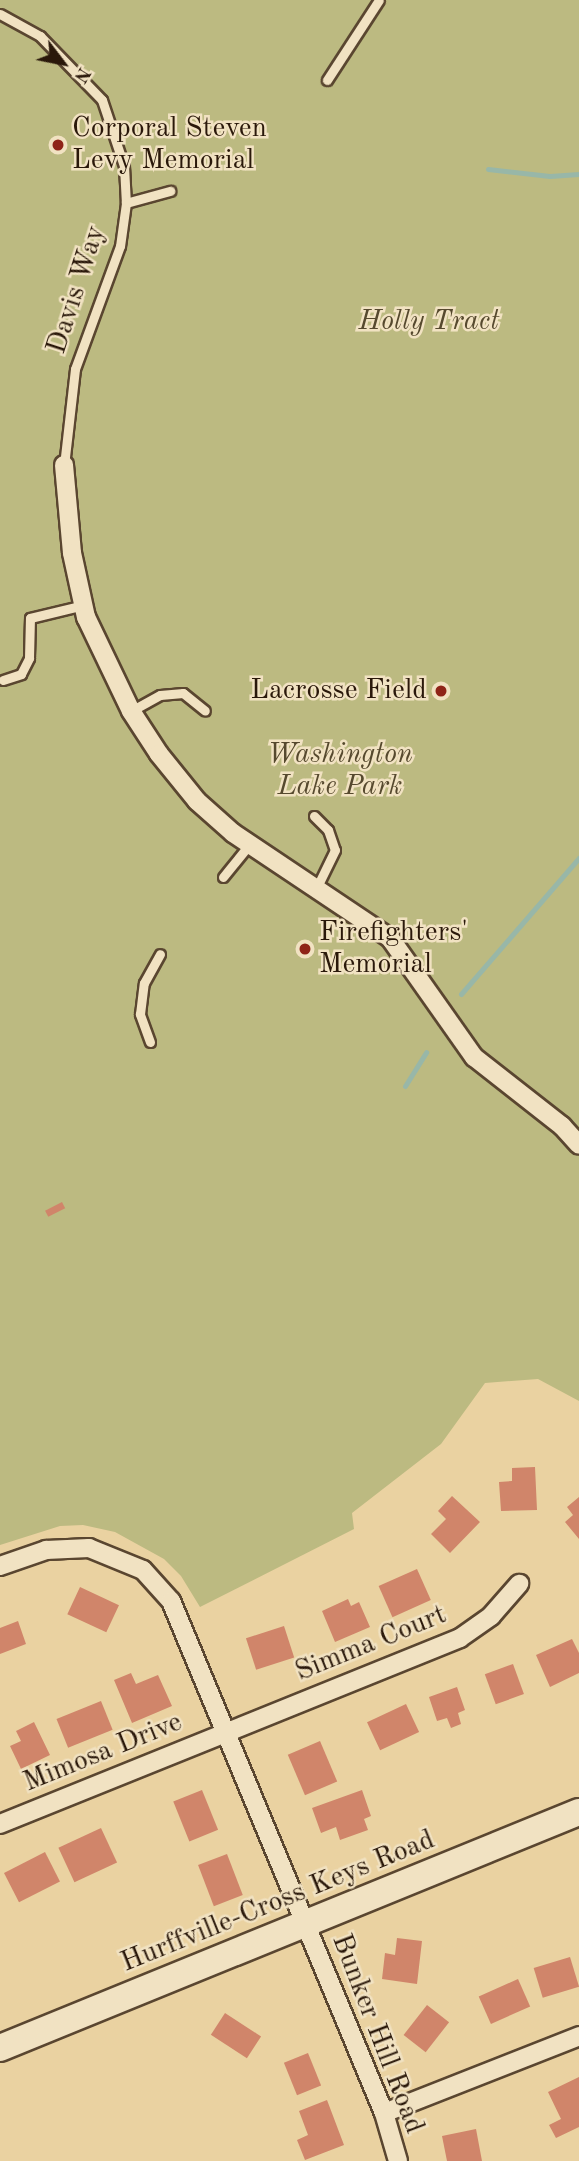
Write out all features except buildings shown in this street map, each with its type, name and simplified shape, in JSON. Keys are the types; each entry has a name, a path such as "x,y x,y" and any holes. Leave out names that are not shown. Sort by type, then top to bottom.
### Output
{"main road":[{"name":"Hurffville-Cross Keys Road","path":"0,2048 307,1926 579,1812"}],"street":[{"path":"64,465 72,553 84,605 131,711 197,801 250,845 390,938 474,1056 562,1126 579,1145"},
{"name":"Mimosa Drive","path":"0,1566 46,1550 75,1547 117,1557 143,1570 162,1588 180,1616 307,1926"},
{"name":"Simma Court","path":"227,1731 460,1638 491,1616 519,1584"},
{"name":"Mimosa Drive","path":"0,1824 227,1731"},
{"name":"Bunker Hill Road","path":"307,1926 384,2113 398,2161"},
{"path":"384,2113 579,2036"}],"lane":[{"path":"327,80 379,0"},
{"name":"Davis Way","path":"0,14 40,36 102,100 124,166 126,203 120,246 75,369 64,465"},
{"path":"126,203 170,191"},
{"path":"3,680 21,674 29,658 30,618 84,605"},
{"path":"131,711 160,695 184,693 205,711"},
{"path":"314,816 328,830 335,850 316,889"},
{"path":"223,877 250,845"},
{"path":"150,1042 140,1014 144,984 160,954"}],"green space":[{"path":"0,0 579,0 579,1401 538,1379 485,1383 441,1444 352,1513 354,1529 200,1607 181,1576 164,1559 115,1532 83,1525 60,1526 0,1545"}],"waterway":[{"path":"488,169 550,176 579,174"},
{"path":"461,994 579,858"},
{"path":"405,1086 426,1052"}],"place":[{"name":"Corporal Steven Levy Memorial","path":"58,145"},
{"name":"Lacrosse Field","path":"441,691"},
{"name":"Firefighters' Memorial","path":"305,949"}],"park label":[{"name":"Holly Tract","path":"429,322"},
{"name":"Washington Lake Park","path":"340,771"}]}
